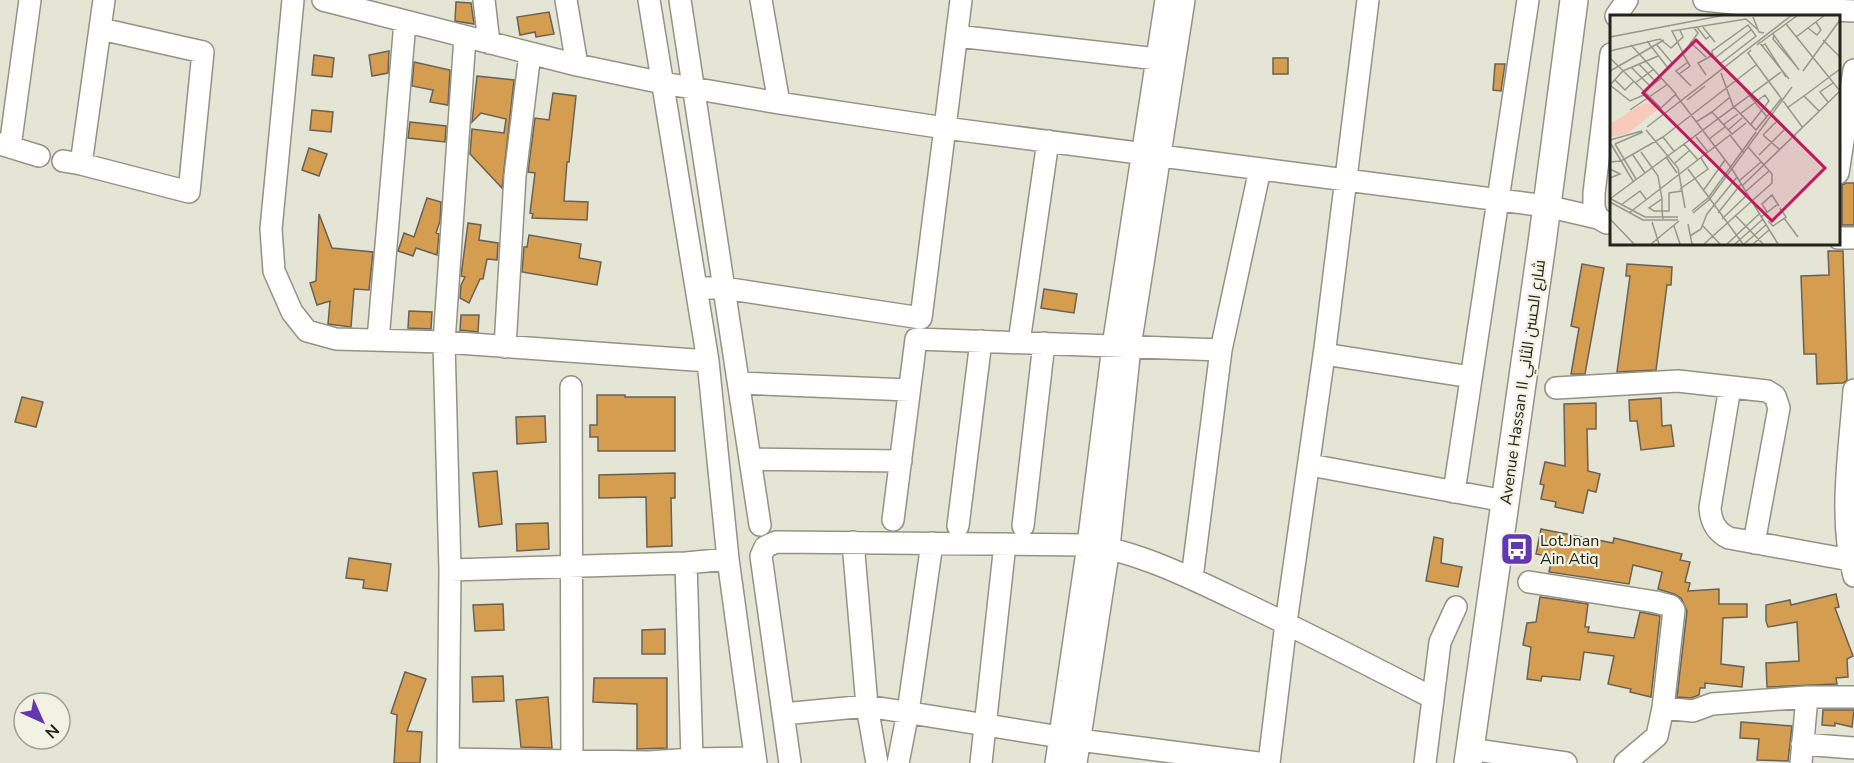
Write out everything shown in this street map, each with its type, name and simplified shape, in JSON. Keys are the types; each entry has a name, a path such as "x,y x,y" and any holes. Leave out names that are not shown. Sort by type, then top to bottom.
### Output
{"main road":[{"name":"Avenue Hassan II شارع الحسن الثاني","path":"1469,756 1574,0"}],"street":[{"path":"30,0 5,146 39,156"},
{"path":"101,29 203,52 189,192 72,163 101,29 104,0"},
{"path":"293,0 271,229 274,271 292,312 307,331 336,339 444,342 708,361"},
{"path":"322,0 367,6 405,22 577,65 779,103 945,128 1546,206 1604,221"},
{"path":"484,0 489,43"},
{"path":"566,0 577,65"},
{"path":"465,37 444,342 450,570 448,761 572,760 649,763 692,759 756,761 728,559 708,361 649,0"},
{"path":"680,0 760,525"},
{"path":"762,0 779,103"},
{"path":"696,288 724,288 921,318 961,0"},
{"path":"1151,155 1157,59 1166,0"},
{"path":"1056,763 1069,738 1098,546 1122,346 1151,155 1184,0"},
{"path":"1269,763 1286,623 1310,465 1368,0"},
{"path":"1454,492 1528,0"},
{"path":"1617,15 1627,0"},
{"path":"1704,0 1772,8 1822,5 1854,11"},
{"path":"378,340 405,22"},
{"path":"957,36 1157,59"},
{"path":"505,346 515,177 530,53"},
{"path":"1604,221 1594,208 1594,193 1610,62"},
{"path":"1843,168 1840,133 1852,94 1854,70"},
{"path":"1019,342 1048,141"},
{"path":"1192,578 1221,350 1260,169"},
{"path":"893,520 916,339 1221,350"},
{"path":"958,526 981,341"},
{"path":"1023,526 1044,344"},
{"path":"1324,354 1471,377"},
{"path":"1556,388 1678,381 1772,393 1779,404 1754,543"},
{"path":"739,382 909,390"},
{"path":"571,387 572,760"},
{"path":"1730,387 1710,508 1714,526 1722,535 1729,538 1852,568 1847,494 1854,390"},
{"path":"750,459 901,462"},
{"path":"1310,465 1505,501"},
{"path":"790,763 761,556 765,547 776,542 1098,546 1192,578 1433,698"},
{"path":"853,542 867,706 877,763"},
{"path":"898,763 908,712 932,543"},
{"path":"981,763 1005,544"},
{"path":"450,570 728,559"},
{"path":"686,562 692,759"},
{"path":"1529,582 1671,606 1674,616 1663,708 1657,736 1625,763"},
{"path":"1425,763 1440,642 1456,607"},
{"path":"1663,708 1693,711 1712,704 1807,697 1854,697"},
{"path":"1807,697 1802,754 1854,748"},
{"path":"783,714 867,706 1069,738 1258,763"},
{"path":"1069,738 1076,763"},
{"path":"1469,756 1566,763"}],"building":[{"path":"456,2 471,3 474,24 455,21"},
{"path":"549,12 554,34 536,37 535,32 520,35 517,17"},
{"path":"389,51 388,73 372,76 369,55"},
{"path":"314,55 334,58 332,77 312,75"},
{"path":"1273,58 1288,58 1288,74 1273,74"},
{"path":"414,62 450,70 448,105 430,102 433,90 412,86"},
{"path":"1495,64 1505,64 1501,91 1493,90"},
{"path":"477,76 514,80 502,188 470,154 472,129 504,133 506,119 481,113 472,122"},
{"path":"553,93 576,96 564,201 588,202 587,220 532,218 533,214 530,213 535,173 528,172 535,118 549,120"},
{"path":"312,110 333,112 331,132 310,130"},
{"path":"410,122 446,126 445,142 408,138"},
{"path":"309,148 327,154 319,176 302,170"},
{"path":"1854,183 1854,225 1842,225 1842,185"},
{"path":"427,198 441,202 440,221 436,233 439,234 437,255 416,248 413,256 398,251 404,233 414,237"},
{"path":"319,214 332,248 373,252 369,290 354,289 351,327 328,324 330,301 317,305 310,283 316,281"},
{"path":"468,223 481,225 479,240 498,243 497,260 487,259 483,279 480,279 469,303 460,298 461,285 465,277 461,276"},
{"path":"529,235 581,244 579,258 601,262 597,285 522,272 524,247 527,247"},
{"path":"1828,251 1843,251 1847,380 1843,383 1817,384 1816,354 1804,354 1801,276 1829,275"},
{"path":"1582,264 1604,268 1585,374 1571,374 1579,328 1571,326"},
{"path":"1627,264 1672,267 1671,285 1667,285 1656,370 1617,372 1630,276 1626,276"},
{"path":"1044,289 1077,294 1074,313 1041,308"},
{"path":"409,311 432,312 431,329 408,328"},
{"path":"461,315 479,315 478,332 460,330"},
{"path":"597,395 675,397 675,451 598,451 598,437 590,437 590,425 597,425"},
{"path":"22,397 43,402 36,427 15,422"},
{"path":"1661,398 1662,426 1671,425 1674,446 1641,450 1637,421 1630,421 1629,400"},
{"path":"1596,403 1596,429 1587,429 1588,471 1600,474 1596,492 1588,490 1583,513 1555,507 1556,502 1541,499 1544,485 1540,484 1545,462 1565,466 1564,404"},
{"path":"545,416 546,442 517,444 516,417"},
{"path":"497,471 502,524 479,527 473,473"},
{"path":"675,473 675,498 671,498 672,546 647,547 646,497 599,498 599,475"},
{"path":"548,523 549,549 517,551 516,524"},
{"path":"1541,529 1613,543 1614,538 1682,554 1680,560 1690,562 1685,582 1690,583 1688,591 1719,589 1719,604 1747,604 1747,617 1723,618 1721,664 1744,667 1742,687 1705,683 1705,688 1700,688 1699,695 1691,698 1677,697 1687,611 1681,598 1658,589 1662,572 1633,565 1629,584 1549,572 1552,557 1536,554"},
{"path":"1434,537 1443,539 1441,563 1462,567 1458,587 1426,581"},
{"path":"349,558 391,564 387,591 363,588 364,580 346,578"},
{"path":"1836,594 1839,607 1835,608 1853,656 1847,659 1848,677 1836,678 1837,684 1767,687 1766,663 1799,661 1797,622 1768,627 1766,605 1790,600 1791,605"},
{"path":"1540,597 1588,604 1585,627 1589,627 1588,632 1634,638 1640,612 1660,616 1651,697 1630,692 1631,689 1608,684 1614,656 1584,652 1580,680 1542,676 1541,681 1527,679 1531,647 1523,645 1527,623 1536,622"},
{"path":"503,604 504,630 475,631 473,605"},
{"path":"665,629 665,654 642,654 642,630"},
{"path":"405,672 426,679 407,731 422,732 420,763 394,763 397,715 391,713"},
{"path":"503,676 504,701 473,702 472,677"},
{"path":"594,678 667,678 667,748 637,749 637,704 593,702"},
{"path":"548,697 552,748 521,747 516,700"},
{"path":"1823,710 1854,710 1852,727 1835,723 1835,726 1822,725"},
{"path":"1741,722 1792,726 1788,761 1757,760 1759,739 1740,738"}],"place":[{"name":"Lot.Jnan Ain Atiq","path":"1517,549"}]}
